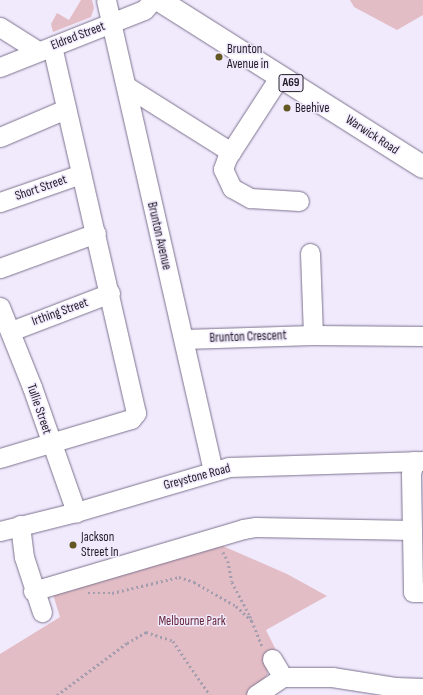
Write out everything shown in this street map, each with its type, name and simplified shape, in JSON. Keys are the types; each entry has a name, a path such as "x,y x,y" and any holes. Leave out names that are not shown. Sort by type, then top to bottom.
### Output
{"main road":[{"name":"Warwick Road","path":"159,0 423,167"}],"street":[{"name":"Brunton Avenue","path":"106,0 113,23 213,471"},
{"name":"Eldred Street","path":"0,67 144,10 153,0"},
{"path":"0,27 45,49 66,108 110,293 135,416 0,458"},
{"path":"280,76 231,152 223,169 227,181 240,193 250,198 299,201"},
{"path":"126,86 231,152"},
{"path":"0,137 66,108"},
{"name":"Short Street","path":"0,202 81,174"},
{"path":"0,268 96,233"},
{"path":"310,253 313,335"},
{"name":"Irthing Street","path":"11,331 110,293"},
{"name":"Tullie Street","path":"0,307 11,331 76,512"},
{"name":"Brunton Crescent","path":"184,339 313,335 423,336"},
{"path":"418,461 412,474 413,592 423,592"},
{"name":"Greystone Road","path":"0,531 76,512 229,467 258,464 418,461"},
{"path":"20,525 24,557 33,591 42,612"},
{"path":"33,591 210,538 256,527 412,530"},
{"path":"272,659 283,677"},
{"path":"256,695 283,677 332,677 396,687 423,688"}],"path":[{"path":"210,538 228,561 232,582 252,621 262,648 272,659"},
{"path":"62,583 86,593 112,593 178,577 194,582 236,606 252,621"},
{"path":"57,695 127,643 146,632 173,641 210,695"}],"green space":[{"path":"81,0 92,0 94,8 91,17 53,32 51,24 57,13 69,20"},
{"path":"350,0 423,0 423,15 397,30 354,7"},
{"name":"Melbourne Park","path":"216,543 287,574 327,596 266,630 276,650 264,658 268,674 252,695 0,695 0,654 60,617 51,588"}],"place":[{"name":"Brunton Avenue in","path":"219,57"},
{"name":"Beehive","path":"287,108"},
{"name":"Jackson Street In","path":"73,545"}]}
